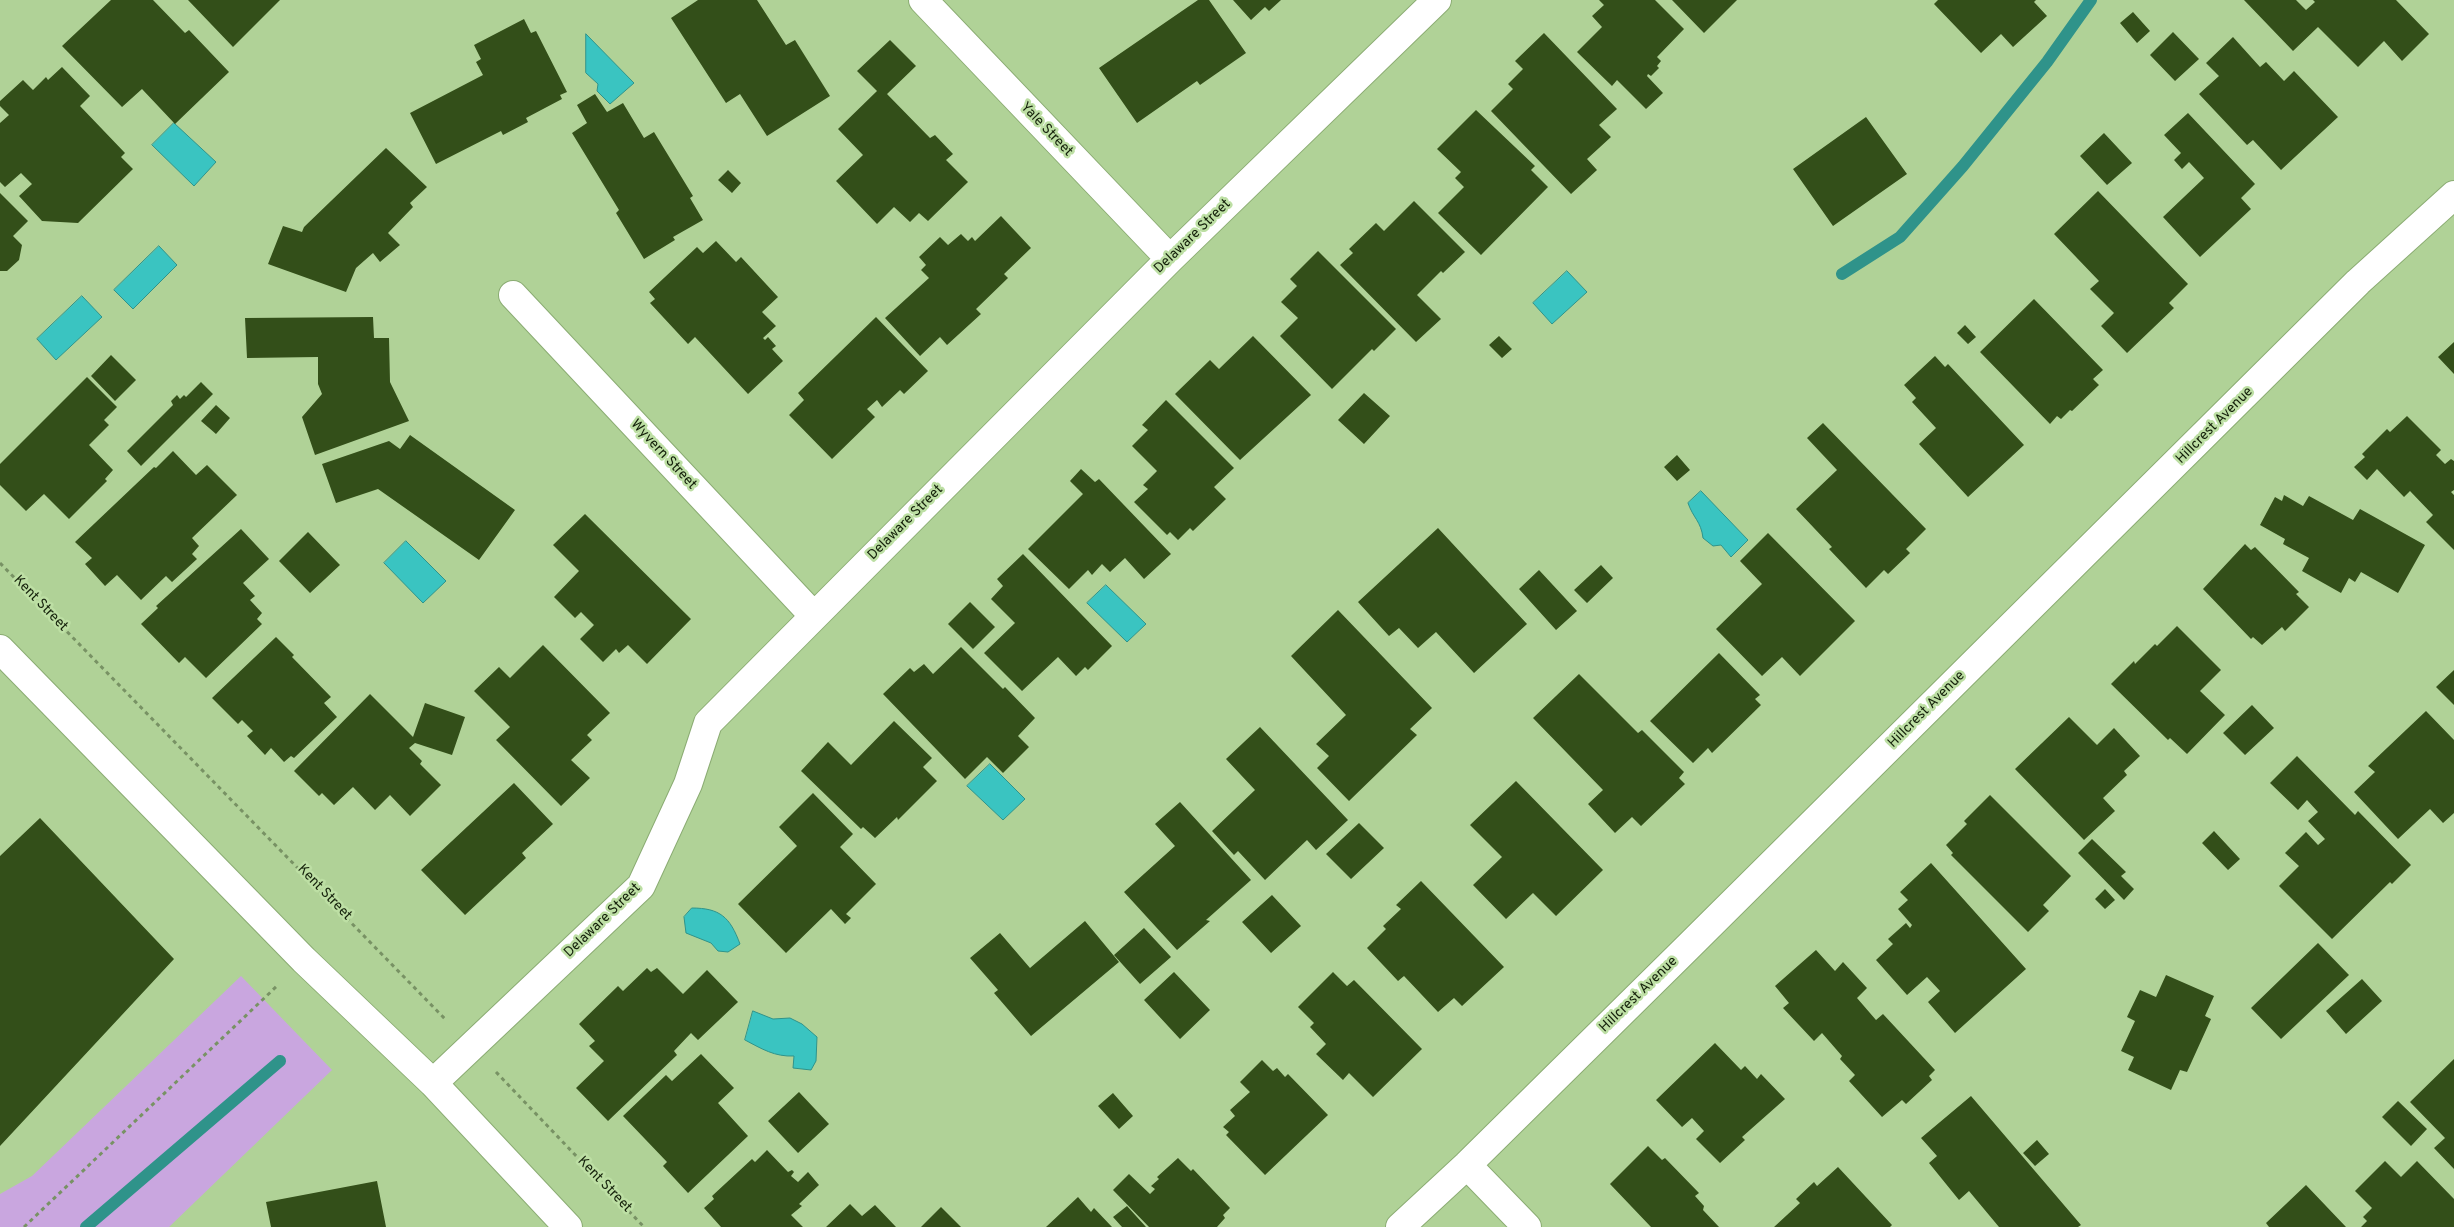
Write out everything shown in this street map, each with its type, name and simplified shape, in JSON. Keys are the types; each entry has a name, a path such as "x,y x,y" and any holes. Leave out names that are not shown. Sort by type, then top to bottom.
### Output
{"street":[{"name":"Yale Street","path":"923,0 1170,259"},
{"name":"Delaware Street","path":"433,1083 641,886 688,784 708,723 813,615 1170,259 1437,0"},
{"name":"Hillcrest Avenue","path":"1400,1227 1467,1165 2358,282 2454,195"},
{"name":"Wyvern Street","path":"513,295 813,615"},
{"path":"0,649 304,960 433,1083 568,1227"},
{"path":"1467,1165 1527,1227"}],"path":[{"name":"Kent Street","path":"0,563 644,1227"},
{"path":"24,1227 304,960"}],"shaded area":[{"path":"241,976 332,1070 169,1227 0,1227 0,1194 32,1176"}],"water":[{"path":"586,34 634,83 610,104 597,91 598,84 586,73"},
{"path":"174,123 216,162 194,186 152,145"},
{"path":"159,246 177,265 133,309 114,290"},
{"path":"1567,271 1587,292 1552,324 1533,303"},
{"path":"82,296 102,317 56,360 37,339"},
{"path":"1701,491 1748,540 1731,557 1721,545 1713,546 1703,538 1701,527 1688,503"},
{"path":"406,541 446,581 423,603 384,563"},
{"path":"1106,585 1146,624 1127,642 1087,603"},
{"path":"990,764 1025,799 1003,820 967,786"},
{"path":"692,908 710,910 723,916 732,927 740,944 728,952 718,951 711,943 686,933 684,917"},
{"path":"753,1011 773,1019 790,1018 802,1024 817,1037 816,1061 811,1070 793,1068 794,1056 775,1054 745,1040"}],"building":[{"path":"111,0 153,0 185,33 189,30 229,72 175,124 142,89 122,107 62,46"},
{"path":"188,0 280,0 233,47"},
{"path":"698,0 757,0 786,45 795,40 830,96 767,136 740,94 726,103 671,18"},
{"path":"1198,0 1209,0 1246,53 1200,85 1197,81 1137,123 1099,68"},
{"path":"1233,0 1281,0 1269,11 1265,7 1251,20"},
{"path":"1599,0 1655,0 1684,29 1657,57 1661,61 1657,66 1659,68 1651,76 1648,74 1647,76 1663,93 1646,109 1617,80 1612,86 1577,52 1602,27 1592,16 1604,5"},
{"path":"1672,0 1737,0 1704,33"},
{"path":"1938,0 2036,0 2034,2 2047,16 2013,47 2001,34 1981,53 1934,4"},
{"path":"2244,0 2296,0 2306,10 2315,2 2313,0 2396,0 2429,34 2402,61 2384,41 2358,67 2318,27 2293,51"},
{"path":"2133,12 2150,31 2137,43 2120,23"},
{"path":"524,19 531,33 536,31 567,92 560,95 562,99 526,118 528,122 503,135 501,131 436,164 410,113 483,75 476,62 481,59 474,45"},
{"path":"2173,32 2199,59 2175,81 2150,55"},
{"path":"1544,33 1617,109 1599,125 1611,137 1587,159 1597,170 1571,194 1491,111 1513,89 1508,84 1523,69 1515,61"},
{"path":"2233,37 2260,67 2266,62 2284,81 2294,71 2338,117 2281,170 2253,140 2247,145 2199,94 2219,76 2206,63"},
{"path":"890,40 916,66 887,94 930,138 935,135 953,154 946,160 968,182 928,221 919,213 910,222 894,207 877,224 836,181 863,155 838,129 877,91 857,71"},
{"path":"62,67 90,96 80,106 125,153 121,157 133,169 78,223 42,221 19,196 32,184 21,173 5,187 0,182 0,123 9,115 0,106 0,101 23,80 33,90 46,77 48,80"},
{"path":"595,94 607,112 623,103 644,138 654,132 693,196 690,198 703,220 673,237 675,240 644,259 616,213 619,210 572,133 587,123 577,105"},
{"path":"1476,110 1535,166 1531,170 1548,187 1481,255 1438,213 1464,187 1455,178 1461,172 1437,149"},
{"path":"2188,113 2255,184 2241,198 2251,209 2200,257 2163,217 2204,178 2189,162 2182,169 2174,160 2181,153 2164,135"},
{"path":"1866,117 1907,174 1833,226 1793,169"},
{"path":"2104,133 2132,163 2107,185 2080,156"},
{"path":"386,148 427,187 410,203 413,207 388,233 400,245 380,262 373,253 356,268 346,292 268,264 283,226 302,232 304,227"},
{"path":"728,170 741,183 732,193 718,180"},
{"path":"2098,191 2188,284 2169,303 2174,308 2127,353 2101,326 2114,313 2090,289 2099,281 2054,234"},
{"path":"0,193 28,221 13,236 22,245 19,260 7,271 0,271"},
{"path":"1414,201 1465,252 1443,273 1441,271 1417,295 1441,319 1416,342 1340,265 1353,253 1349,249 1376,223 1384,231"},
{"path":"1001,216 1031,248 1004,274 1008,278 976,309 981,314 947,345 940,337 920,356 885,318 929,278 921,270 926,265 919,257 940,237 948,245 961,234 968,241 972,237 975,241"},
{"path":"716,241 736,262 741,257 778,297 762,312 776,326 763,338 765,340 768,337 776,346 772,349 783,361 748,394 695,337 688,344 650,303 655,299 649,292 697,247 703,253"},
{"path":"1318,251 1396,329 1374,351 1372,349 1332,389 1280,336 1298,318 1281,302 1297,286 1290,279"},
{"path":"2034,299 2103,370 2093,379 2099,385 2072,411 2070,410 2061,419 2057,416 2050,424 1980,352"},
{"path":"373,317 374,338 389,338 390,382 409,421 315,455 302,417 322,394 318,384 318,357 247,358 245,318"},
{"path":"876,317 928,371 904,394 900,390 882,407 877,400 867,409 875,417 832,459 789,415 804,400 798,393"},
{"path":"1965,325 1976,337 1968,344 1957,333"},
{"path":"1253,336 1311,395 1240,460 1175,394 1210,360 1219,369"},
{"path":"1499,336 1512,349 1502,358 1489,345"},
{"path":"2454,342 2454,374 2438,357"},
{"path":"111,355 136,380 115,401 91,376"},
{"path":"1935,356 1945,367 1948,364 2024,445 1968,497 1919,444 1936,428 1912,402 1916,398 1904,385"},
{"path":"87,377 117,407 104,420 109,425 89,445 113,470 105,479 107,481 69,519 44,494 26,511 0,485 0,464"},
{"path":"201,382 213,394 141,466 127,451 173,405 171,401 177,395 180,399 184,395 186,397"},
{"path":"1364,393 1390,416 1364,444 1338,420"},
{"path":"1166,400 1234,468 1214,487 1226,499 1193,531 1190,528 1178,540 1170,532 1167,535 1134,502 1148,489 1143,485 1157,471 1132,446 1148,430 1142,425"},
{"path":"216,405 230,418 216,434 201,421"},
{"path":"2407,416 2441,450 2436,455 2445,464 2451,459 2454,461 2454,490 2451,492 2454,495 2454,550 2426,522 2433,515 2410,491 2404,497 2377,469 2367,480 2354,467 2365,457 2362,454 2387,429 2390,432"},
{"path":"1823,423 1926,529 1906,549 1910,553 1888,574 1884,570 1866,588 1829,549 1832,547 1796,509 1837,470 1807,438"},
{"path":"410,435 515,510 479,560 378,489 336,503 322,464 389,441 400,449"},
{"path":"173,451 196,475 207,465 237,495 192,538 199,546 192,554 197,559 172,582 166,576 141,600 117,575 105,586 85,564 92,558 75,542"},
{"path":"1677,455 1690,470 1677,481 1664,467"},
{"path":"1081,469 1095,482 1099,479 1171,554 1144,579 1125,558 1110,572 1102,564 1092,575 1088,570 1069,589 1028,549 1083,494 1070,481"},
{"path":"2284,495 2303,506 2309,496 2353,520 2360,509 2425,545 2398,593 2361,572 2355,582 2349,578 2341,593 2302,571 2309,558 2283,544 2285,539 2260,525 2275,497 2282,501"},
{"path":"585,514 691,619 647,664 628,645 619,653 616,649 603,662 580,639 594,625 581,612 575,618 554,597 579,571 553,545"},
{"path":"1438,528 1527,624 1474,673 1436,632 1418,648 1399,628 1389,636 1358,602"},
{"path":"241,529 269,559 243,583 255,596 250,600 262,613 257,619 262,624 206,678 185,657 179,663 141,624 158,608 156,606"},
{"path":"308,532 340,565 310,593 279,561"},
{"path":"1768,533 1855,621 1800,676 1782,657 1762,676 1716,629 1762,584 1740,561"},
{"path":"2245,544 2251,550 2255,547 2299,592 2296,594 2309,607 2285,631 2282,627 2262,645 2253,637 2251,639 2203,589"},
{"path":"1023,554 1112,646 1088,670 1085,667 1076,676 1058,657 1022,691 984,653 1015,623 991,599 1003,586 997,579"},
{"path":"1601,565 1613,578 1587,603 1574,590"},
{"path":"1539,570 1577,611 1556,630 1519,589"},
{"path":"970,602 995,627 973,649 948,624"},
{"path":"1338,610 1432,708 1410,729 1417,735 1349,801 1317,768 1329,756 1316,744 1346,715 1291,656"},
{"path":"2177,626 2221,670 2200,691 2225,715 2187,754 2170,738 2168,740 2111,684 2134,661 2135,664"},
{"path":"276,637 294,655 292,657 331,697 324,703 337,717 294,758 291,756 284,762 271,748 265,755 247,736 253,731 242,720 238,724 212,698"},
{"path":"543,645 610,713 587,735 592,740 571,760 590,778 561,806 496,740 510,727 474,691 499,667 510,678"},
{"path":"961,647 1003,689 1005,687 1035,718 1018,736 1029,747 1003,773 987,757 965,779 883,694 910,668 914,672 924,664 933,674"},
{"path":"1719,653 1760,695 1755,699 1761,705 1712,753 1708,748 1693,763 1650,721"},
{"path":"2454,670 2454,705 2436,687"},
{"path":"1579,674 1638,733 1642,730 1684,772 1679,778 1685,784 1641,826 1632,817 1615,833 1588,804 1603,790 1533,718"},
{"path":"370,694 413,737 425,703 465,717 452,755 415,743 409,748 422,761 420,764 441,785 410,816 390,795 375,810 353,787 334,805 322,793 319,796 294,771"},
{"path":"2252,705 2274,728 2245,755 2223,733"},
{"path":"2426,711 2454,740 2454,813 2443,823 2430,809 2398,839 2354,792 2375,772 2368,766"},
{"path":"2069,717 2097,745 2114,728 2140,756 2124,771 2127,775 2103,798 2115,811 2084,840 2015,769"},
{"path":"894,721 932,758 923,767 937,781 898,820 897,817 875,838 863,827 861,829 801,771 828,742 851,765"},
{"path":"1260,727 1348,820 1316,850 1307,840 1265,880 1238,851 1234,855 1212,831 1255,790 1226,759"},
{"path":"2297,756 2355,815 2358,811 2411,865 2392,884 2390,882 2332,939 2279,886 2299,866 2285,853 2306,832 2318,845 2325,839 2308,821 2318,812 2307,800 2298,810 2270,783"},
{"path":"1516,781 1603,870 1556,916 1533,893 1506,919 1473,885 1502,857 1470,825"},
{"path":"514,783 553,824 522,853 526,858 465,915 421,870"},
{"path":"813,793 853,834 840,847 876,884 846,914 851,918 845,924 831,909 786,953 738,904 797,846 779,827"},
{"path":"1990,795 2071,876 2043,905 2049,911 2028,932 1951,855 1953,853 1946,845 1967,824 1964,821"},
{"path":"1180,802 1251,880 1206,920 1210,921 1177,950 1124,892 1175,846 1155,824"},
{"path":"40,818 174,959 0,1146 0,856"},
{"path":"1359,823 1384,848 1351,879 1326,854"},
{"path":"2214,831 2240,859 2228,870 2202,843"},
{"path":"2092,839 2126,872 2121,876 2134,889 2124,900 2078,853"},
{"path":"1931,863 2026,969 1955,1033 1928,1002 1940,991 1927,977 1907,995 1876,960 1893,944 1888,939 1906,923 1910,928 1912,925 1898,909 1908,900 1900,892"},
{"path":"1421,881 1504,967 1462,1006 1454,998 1438,1012 1404,976 1398,981 1367,948 1386,929 1383,926 1401,909 1396,905"},
{"path":"2105,889 2115,900 2105,909 2095,899"},
{"path":"1272,895 1301,926 1271,953 1242,922"},
{"path":"1085,921 1119,962 1031,1036 994,993 998,990 970,958 1000,933 1030,968"},
{"path":"1144,928 1171,957 1140,984 1114,955"},
{"path":"2318,943 2349,975 2281,1039 2251,1008"},
{"path":"1816,950 1835,971 1843,962 1867,988 1857,998 1876,1020 1883,1014 1935,1070 1929,1076 1932,1080 1906,1104 1902,1100 1882,1117 1849,1081 1855,1075 1840,1059 1842,1056 1822,1033 1814,1041 1783,1008 1789,1003 1775,986"},
{"path":"647,968 651,972 657,968 683,994 707,970 738,1002 698,1040 691,1033 674,1051 677,1055 608,1121 576,1088 604,1061 589,1046 595,1041 579,1024 618,986 623,991"},
{"path":"1174,972 1210,1010 1180,1039 1144,1000"},
{"path":"1333,972 1347,986 1354,980 1422,1049 1373,1097 1349,1073 1343,1080 1316,1054 1326,1044 1310,1027 1314,1023 1298,1007"},
{"path":"2166,975 2214,996 2205,1016 2211,1019 2187,1072 2180,1070 2171,1090 2128,1070 2134,1057 2121,1051 2135,1021 2127,1017 2140,990 2156,997"},
{"path":"2362,979 2382,1001 2346,1034 2326,1011"},
{"path":"1715,1043 1741,1070 1745,1066 1757,1079 1761,1074 1785,1099 1742,1137 1745,1140 1720,1163 1696,1139 1704,1131 1692,1118 1682,1127 1656,1100"},
{"path":"701,1054 734,1088 718,1103 748,1136 688,1193 663,1166 667,1162 623,1116 666,1075 672,1081"},
{"path":"2454,1059 2454,1169 2434,1148 2445,1138 2410,1102"},
{"path":"1262,1060 1273,1071 1277,1068 1285,1077 1288,1074 1328,1115 1265,1175 1226,1135 1229,1132 1223,1127 1235,1116 1230,1110 1250,1092 1240,1082"},
{"path":"799,1092 829,1124 798,1153 768,1121"},
{"path":"1113,1093 1133,1116 1119,1129 1098,1106"},
{"path":"1971,1096 2081,1225 2078,1227 1999,1227 1969,1191 1959,1200 1929,1163 1937,1156 1921,1138"},
{"path":"2398,1101 2427,1129 2411,1146 2382,1117"},
{"path":"2037,1140 2049,1154 2035,1166 2023,1153"},
{"path":"1648,1146 1662,1160 1665,1158 1699,1193 1695,1196 1704,1206 1703,1210 1719,1227 1651,1227 1610,1184"},
{"path":"767,1150 788,1172 792,1170 794,1172 791,1176 798,1182 808,1172 819,1185 799,1204 802,1206 791,1215 803,1227 721,1227 704,1208 714,1199 712,1196 752,1159 755,1162"},
{"path":"1178,1158 1191,1171 1193,1169 1230,1208 1223,1215 1225,1218 1217,1227 1149,1227 1113,1190 1129,1174 1150,1194 1155,1189 1151,1186 1159,1179 1157,1177"},
{"path":"2385,1161 2401,1177 2417,1161 2454,1199 2454,1227 2361,1227 2367,1221 2363,1217 2372,1208 2355,1191"},
{"path":"1838,1167 1892,1225 1890,1227 1774,1227 1800,1203 1796,1199 1814,1182 1817,1186"},
{"path":"377,1181 386,1227 271,1227 266,1202"},
{"path":"2306,1185 2346,1227 2269,1227 2266,1223"},
{"path":"1078,1197 1091,1212 1094,1208 1112,1227 1046,1227"},
{"path":"850,1204 862,1216 875,1205 896,1227 826,1227"},
{"path":"1127,1206 1146,1227 1122,1227 1113,1217"},
{"path":"941,1207 961,1227 921,1227"}],"waterway":[{"path":"1842,274 1900,237 1963,166 2047,62 2091,0"},
{"path":"86,1227 280,1061"}]}
